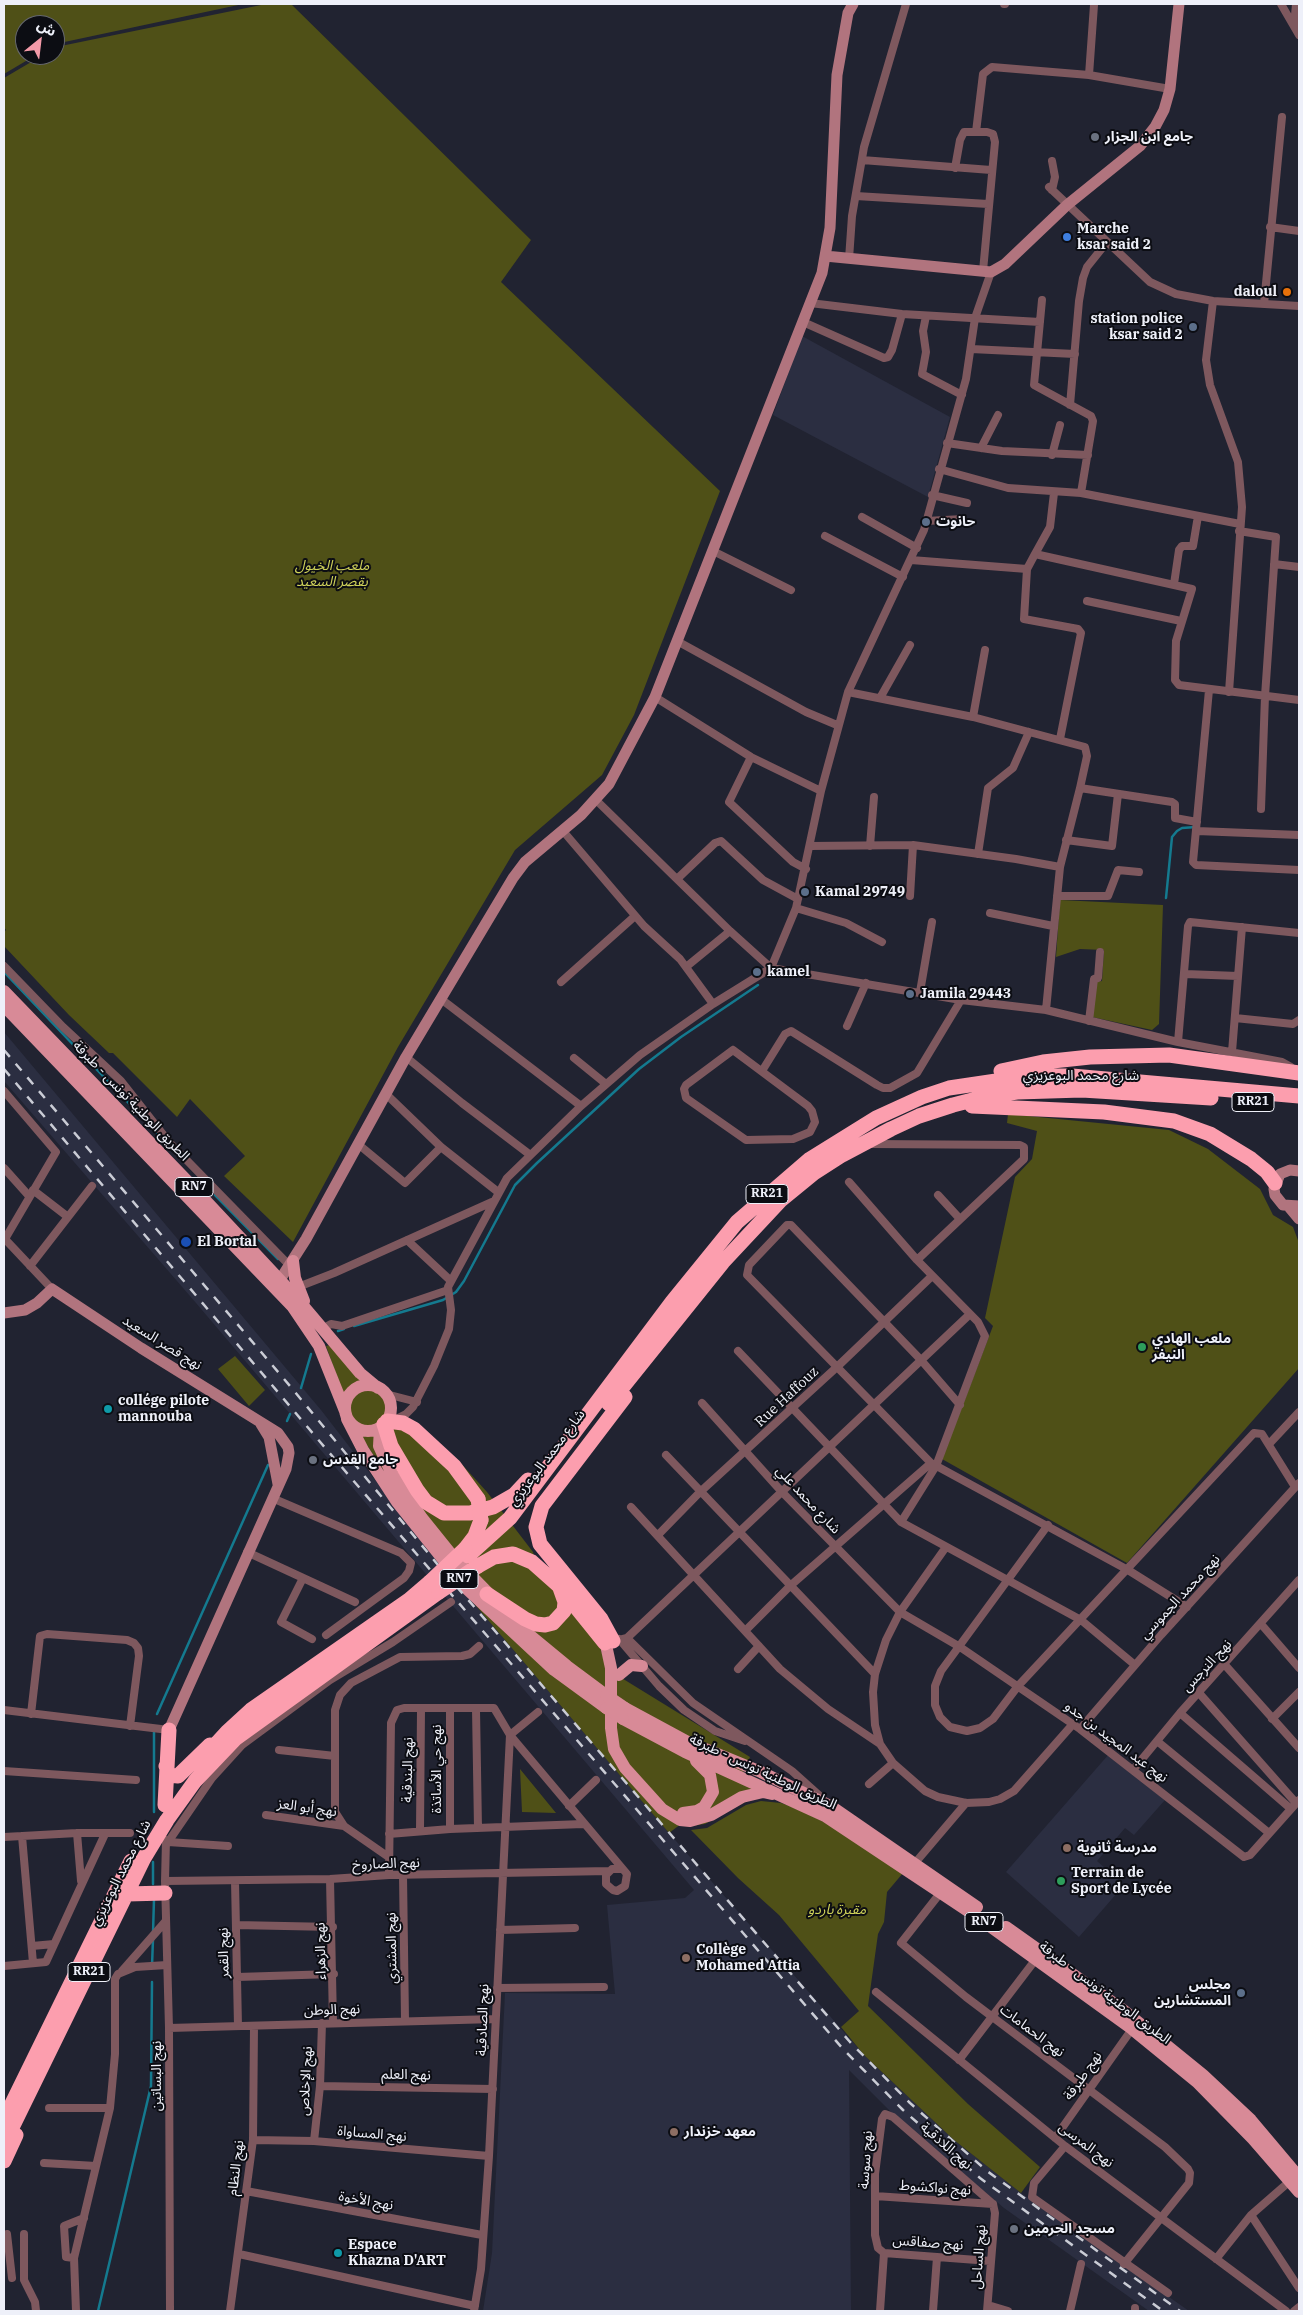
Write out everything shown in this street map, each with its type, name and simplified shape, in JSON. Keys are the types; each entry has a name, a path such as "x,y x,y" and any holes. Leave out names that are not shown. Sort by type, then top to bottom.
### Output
{"highway":[{"path":"949,1088 1022,1066 1090,1057 1170,1055 1298,1072"},
{"name":"شارع محمد البوعزيزي","path":"471,1559 510,1518 678,1306 737,1222 810,1159 876,1118 949,1088 1030,1076 1072,1076 1207,1092 1299,1106"},
{"name":"شارع محمد البوعزيزي","path":"678,1306 782,1200 814,1174 842,1155 919,1116 988,1096 1040,1090 1207,1092 1299,1096"},
{"path":"953,1105 1104,1112 1174,1121 1210,1134 1251,1159 1267,1172 1274,1183"},
{"path":"440,1592 471,1559 475,1536 481,1520 478,1500 454,1466 414,1429 403,1423 385,1423 390,1446 417,1490 434,1508 444,1513 458,1515 493,1507 514,1495 528,1480 622,1356 678,1306"},
{"path":"616,1641 601,1619 540,1544 536,1535 537,1522 542,1506 619,1406 678,1306"},
{"path":"440,1592 471,1559 513,1554 524,1557 559,1586 591,1623 616,1641"},
{"path":"487,1594 526,1619 536,1624 545,1625 553,1623 564,1611 565,1602 559,1586"},
{"name":"شارع محمد البوعزيزي","path":"4,2144 133,1858 164,1805 178,1786 227,1732 273,1694 402,1605 440,1592"},
{"name":"شارع محمد البوعزيزي","path":"4,2120 45,2052 144,1858 167,1820 195,1781 235,1739 440,1592"},
{"path":"164,1805 169,1730"},
{"path":"166,1766 169,1775 178,1776 227,1732"},
{"path":"167,1842 174,1818 195,1781"},
{"path":"127,1894 165,1887"},
{"name":"RR21","path":"4,2105 28,2064 45,2052"},
{"name":"RR21","path":"4,2161 39,2085 45,2052"}],"main road":[{"name":"الطريق الوطنية تونس - طبرقة","path":"4,991 192,1186 277,1284 306,1324 319,1346 346,1415 364,1450 397,1502 466,1588 540,1658 606,1708 624,1713 761,1772 832,1807 915,1862 1123,2010 1177,2053 1251,2120 1294,2179 1299,2192"},
{"name":"الطريق الوطنية تونس - طبرقة","path":"4,1006 277,1284 308,1312 360,1373 382,1391"},
{"path":"292,1264 298,1287 308,1312"},
{"path":"382,1391 366,1385 356,1388 349,1395 346,1415 362,1430 368,1431 385,1423"},
{"name":"RN7","path":"382,1391 391,1407 385,1423"},
{"name":"الطريق الوطنية تونس - طبرقة","path":"385,1423 378,1441 383,1456 404,1493 456,1559 487,1594 544,1648 606,1694 624,1713 685,1752 791,1798 842,1826 941,1892 1132,2028 1209,2094 1294,2179"},
{"path":"616,1641 619,1675 616,1728 623,1755 666,1806 682,1813 691,1813 704,1807 710,1800 713,1785 705,1768 685,1752"},
{"path":"616,1641 611,1668 611,1728 614,1749 625,1768 662,1809 680,1820 690,1821 712,1815 734,1801 752,1794 763,1792 791,1798"},
{"path":"619,1675 632,1665 642,1666"}],"street":[{"path":"277,1284 292,1264 406,1057 519,869 596,800 618,770 655,697 822,273 830,228 837,75 848,13 853,4"},
{"path":"849,259 862,160 906,4"},
{"path":"825,256 987,272 1005,264 1067,205 1140,146 1164,110 1170,89 1179,4"},
{"path":"1281,4 1299,35"},
{"path":"1294,26 1296,4"},
{"path":"1089,75 1094,5"},
{"path":"976,132 983,74 988,69 997,67 1089,75 1170,89"},
{"path":"1264,304 1282,117"},
{"path":"385,1423 406,1414 417,1402 447,1337 450,1310 448,1290 451,1281 492,1202 507,1178 529,1154 581,1106 660,1040 771,968 787,936 806,869 821,791 837,725 858,666 917,548 962,394 975,318 987,272 988,204 994,138 990,132 964,132 961,136 955,168"},
{"path":"862,160 991,170"},
{"path":"1052,161 1055,177 1050,189 1150,282 1176,294 1213,301 1299,306"},
{"path":"856,196 988,204"},
{"path":"1270,227 1299,231"},
{"path":"1070,405 1076,354 1079,301 1083,278 1087,267 1107,242"},
{"path":"1042,300 1034,385 1093,418 1081,493"},
{"path":"1213,301 1206,360 1210,385 1238,462 1242,507 1229,692"},
{"path":"810,302 902,314 1040,322"},
{"path":"802,322 884,358 892,350 902,314"},
{"path":"926,316 923,331 926,352 922,374 962,394"},
{"path":"971,349 1076,354"},
{"path":"981,448 998,415"},
{"path":"1052,455 1060,425"},
{"path":"948,443 1052,455 1088,455"},
{"path":"939,469 1008,488 1054,493 1081,493 1198,516 1276,537 1265,696 1261,809"},
{"path":"1054,493 1050,527 1027,569 1024,619 1080,630 1060,739"},
{"path":"932,495 967,503"},
{"path":"1174,584 1179,550 1182,546 1193,546 1198,516"},
{"path":"862,517 917,548"},
{"path":"926,521 964,518"},
{"path":"825,536 903,577"},
{"path":"713,551 791,590"},
{"path":"1035,554 1192,589 1181,621 1175,650 1176,683 1210,690 1299,700"},
{"path":"911,560 1027,569"},
{"path":"1274,564 1299,567"},
{"path":"1087,601 1181,621"},
{"path":"676,641 797,707 837,725"},
{"path":"880,698 910,645"},
{"path":"973,717 985,650"},
{"path":"1210,690 1193,862 1196,865 1299,870"},
{"path":"848,692 973,717 1060,739 1086,748 1087,756 1060,868 1046,1010"},
{"path":"655,697 751,757 821,791"},
{"path":"978,854 988,788 990,784 1013,768 1029,732"},
{"path":"751,757 729,802 792,862 806,869"},
{"path":"1080,788 1172,802 1175,804 1175,818 1197,822"},
{"path":"1066,840 1112,846 1118,794"},
{"path":"870,846 874,797"},
{"path":"596,800 730,931 771,968 961,1000 1046,1010 1178,1042 1282,1062 1298,1072"},
{"path":"563,831 635,916 686,967 713,1004"},
{"path":"1197,832 1299,835"},
{"path":"677,879 715,843 721,841 763,880 798,899"},
{"path":"810,846 913,846 978,854 1060,868"},
{"path":"910,896 913,846"},
{"path":"1057,896 1108,896 1118,870 1139,872"},
{"path":"796,908 846,924 882,942"},
{"path":"990,914 1053,926"},
{"path":"561,982 635,916"},
{"path":"920,992 932,922"},
{"path":"1178,1042 1188,926 1190,922 1299,933"},
{"path":"1232,1052 1242,927"},
{"path":"686,967 730,931"},
{"path":"1089,1021 1094,979 1098,978 1100,952"},
{"path":"4,966 63,1027 121,1081 169,1142 292,1264"},
{"path":"1184,974 1238,976"},
{"path":"847,1026 866,983"},
{"path":"441,999 581,1106"},
{"path":"762,1070 785,1034 791,1031 877,1085 883,1088 890,1088 917,1073 961,1000"},
{"path":"1235,1018 1292,1024 1299,1020"},
{"path":"731,1050 736,1051 762,1070 801,1100 812,1111 815,1122 810,1132 793,1139 746,1140 688,1100 684,1094 686,1085 731,1050"},
{"path":"406,1057 462,1104 529,1154"},
{"path":"574,1058 606,1084"},
{"path":"4,1091 56,1152 4,1239 52,1288 36,1303 25,1310 4,1313"},
{"path":"386,1094 441,1147 498,1192"},
{"path":"358,1144 405,1183 441,1147"},
{"path":"866,1144 1020,1145 1024,1147 1024,1159 917,1260"},
{"path":"1299,1161 1294,1171 1280,1174 1274,1183 1278,1201 1294,1207 1299,1219"},
{"path":"4,1168 31,1193 68,1217"},
{"path":"849,1182 917,1260 978,1322 984,1336 960,1405 934,1465 900,1522"},
{"path":"30,1266 92,1186"},
{"path":"938,1195 960,1219"},
{"path":"298,1287 492,1202"},
{"path":"960,1405 921,1360 792,1225 787,1225 749,1265 747,1275 934,1465 1048,1525 1128,1570 1188,1607"},
{"path":"408,1240 451,1281"},
{"name":"Rue Haffouz","path":"658,1535 699,1493 838,1366 932,1276"},
{"name":"نهج قصر السعيد","path":"52,1288 141,1348 278,1433 288,1447 288,1459 278,1484"},
{"path":"322,1329 331,1324 342,1326 448,1290"},
{"path":"616,1641 695,1574 970,1314"},
{"path":"738,1351 900,1522 1082,1620 1135,1665"},
{"path":"382,1391 417,1402"},
{"name":"شارع محمد علي","path":"702,1403 782,1492 900,1612"},
{"path":"1270,1443 1299,1412"},
{"path":"4,1710 169,1730 278,1484 269,1437 258,1420"},
{"path":"1048,1525 941,1671 935,1686 934,1696 937,1712 950,1726 967,1731 988,1724 1018,1686 1082,1620 1254,1433 1262,1434 1270,1443 1297,1485"},
{"path":"666,1455 699,1493 875,1674"},
{"path":"745,1631 790,1586 882,1503 934,1465"},
{"name":"نهج محمد الجموسي","path":"880,1744 893,1763 925,1791 938,1797 966,1803 1000,1799 1014,1791 1135,1665 1297,1485"},
{"path":"272,1498 401,1553 411,1563 409,1571 404,1578 326,1636"},
{"path":"631,1507 695,1574 780,1669 806,1691 880,1744"},
{"path":"880,1744 873,1708 875,1674 886,1640 900,1612 946,1547"},
{"path":"247,1552 355,1602"},
{"path":"303,1578 281,1622 312,1639"},
{"name":"نهج النرجس","path":"1133,1770 1180,1713 1225,1665 1299,1580"},
{"path":"167,1842 212,1778 242,1745 330,1680 393,1642 440,1592"},
{"name":"نهج عبد المجيد بن جدو","path":"900,1612 960,1647 1076,1727 1244,1857 1250,1855 1295,1804"},
{"path":"1261,1624 1299,1668"},
{"path":"31,1714 40,1636 48,1634 127,1640 134,1643 138,1648 139,1656 130,1726"},
{"path":"616,1641 684,1710 715,1731 750,1742"},
{"path":"616,1641 668,1679 693,1703 792,1771 832,1807"},
{"path":"390,1858 344,1826 334,1812 336,1710 340,1695 351,1683 400,1657 462,1656 470,1654 479,1646"},
{"path":"738,1669 759,1646"},
{"path":"1225,1665 1299,1748"},
{"path":"659,1686 668,1679"},
{"path":"1272,1718 1299,1692"},
{"path":"1199,1693 1295,1804"},
{"path":"389,1875 393,1715 404,1708 494,1708 510,1735 620,1869 627,1874 627,1883 622,1889 617,1891 606,1884 605,1880 609,1871 620,1869"},
{"name":"نهج البندقية","path":"420,1831 421,1709"},
{"name":"نهج حي الأساتذة","path":"450,1709 450,1829"},
{"path":"476,1709 478,1828"},
{"path":"510,1735 538,1712"},
{"path":"1180,1713 1295,1804"},
{"path":"715,1731 721,1722"},
{"name":"نهج الصادقية","path":"238,2254 475,2309 481,2269 489,2156 510,1735"},
{"path":"1157,1741 1269,1833"},
{"path":"279,1750 335,1756"},
{"path":"869,1784 893,1763"},
{"path":"4,1770 136,1780"},
{"path":"569,1806 596,1780"},
{"path":"915,1862 966,1803"},
{"name":"نهج أبو العز","path":"266,1815 344,1826"},
{"path":"390,1834 506,1826 583,1824"},
{"path":"77,1833 81,1884"},
{"path":"4,1837 77,1833 130,1833"},
{"path":"4,1966 46,1962 105,1834"},
{"path":"22,1836 33,1963"},
{"path":"167,1842 228,1846"},
{"name":"نهج البساتين","path":"167,1842 165,1922 169,2028 170,2311"},
{"name":"نهج الصاروخ","path":"165,1887 236,1881 330,1879 389,1875 609,1871"},
{"name":"نهج المشتري","path":"403,1875 405,2020"},
{"name":"نهج الزهراء","path":"330,1879 334,1974 333,2022"},
{"name":"نهج القمر","path":"236,1881 238,2026"},
{"name":"نهج الحمامات","path":"941,1892 901,1943 992,2017 1171,2152 1188,2168 1190,2173 1189,2183 1162,2218"},
{"path":"76,2311 74,2258 110,2108 115,2054 115,1982 118,1974 165,1922"},
{"path":"236,1925 333,1927"},
{"path":"500,1930 575,1928"},
{"path":"32,1946 54,1944"},
{"path":"959,2060 1036,1960"},
{"path":"118,1974 135,1967 167,1965"},
{"path":"237,1977 334,1974"},
{"path":"497,1988 604,1987"},
{"name":"نهج المرسى","path":"876,1992 1065,2146 1286,2311"},
{"name":"نهج الوطن","path":"169,2028 495,2018"},
{"name":"نهج الإخلاص","path":"314,2142 320,2086 322,2023"},
{"name":"نهج النظام","path":"230,2311 252,2140 254,2026"},
{"name":"نهج طبرقة","path":"1055,2138 1132,2028"},
{"name":"نهج العلم","path":"320,2086 493,2089"},
{"path":"49,2108 110,2108"},
{"name":"نهج سوسة","path":"875,2235 876,2161 882,2119 889,2114 906,2128"},
{"name":"نهج اللاذقية","path":"906,2128 992,2204"},
{"name":"نهج المساواة","path":"252,2140 314,2142 489,2156"},
{"path":"1065,2146 1034,2183 1032,2197 1124,2264 1168,2293"},
{"path":"44,2163 96,2166"},
{"path":"1216,2258 1251,2215 1294,2179"},
{"name":"نهج الأخوة","path":"246,2191 482,2235"},
{"name":"نهج نواكشوط","path":"875,2196 992,2204"},
{"name":"نهج الساحل","path":"988,2308 995,2214 992,2204"},
{"path":"1251,2215 1299,2288"},
{"path":"74,2258 66,2258 64,2226 84,2218"},
{"path":"1124,2264 1162,2218"},
{"path":"7,2234 8,2278 24,2280"},
{"path":"24,2234 24,2280 35,2302 36,2311"},
{"name":"نهج صفاقس","path":"875,2235 876,2244 884,2253 990,2261"},
{"path":"880,2311 884,2253"},
{"path":"933,2311 938,2257"},
{"path":"1070,2311 1081,2264"},
{"path":"1294,2311 1299,2307"},
{"path":"988,2308 1008,2311"}],"shaded area":[{"path":"802,336 950,417 928,497 773,415"},
{"name":"معهد خزندار","path":"4,1032 321,1410 437,1560 669,1833 865,2056 954,2140 1021,2193 1189,2311 1149,2311 1004,2208 896,2117 849,2070 851,2311 483,2311 492,2253 505,1993 615,1994 607,1905 685,1898 694,1890 196,1303 4,1081"},
{"name":"مدرسة ثانوية","path":"1109,1754 1165,1800 1134,1835 1125,1828 1097,1861 1124,1885 1079,1937 1006,1872"}],"green space":[{"path":"4,4 243,4 65,42 65,15 15,15 15,65 19,65 4,74"},
{"name":"ملعب الخيول بقصر السعيد","path":"266,4 291,4 531,240 501,282 720,491 634,715 602,775 515,850 398,1047 293,1242 224,1176 245,1156 190,1099 177,1117 113,1053 109,1053 69,1015 4,946 4,932 6,930 4,927 4,78 26,65 65,65 65,45"},
{"path":"1060,900 1163,905 1159,1024 1152,1030 1092,1017 1096,982 1102,981 1104,950 1080,949 1056,957"},
{"name":"ملعب الهادي النيفر","path":"1008,1114 1169,1130 1208,1149 1260,1189 1273,1215 1293,1227 1299,1243 1299,1368 1127,1563 942,1459 993,1326 985,1318 1015,1177 1032,1159 1037,1131 1007,1123"},
{"path":"330,1345 380,1393 400,1420 457,1459 487,1492 533,1552 537,1567 597,1638 607,1669 750,1757 740,1779 764,1797 749,1800 705,1824 691,1826 681,1824 669,1833 437,1560 416,1520 363,1439 350,1413 326,1346"},
{"path":"235,1356 265,1390 249,1406 218,1369"},
{"path":"520,1769 556,1813 522,1812"},
{"name":"مقبرة باردو","path":"761,1801 781,1803 801,1810 835,1828 903,1873 887,1892 884,1922 878,1934 868,2006 968,2104 1040,2167 1021,2193 954,2140 865,2056 841,2027 859,2011 779,1915 738,1878 691,1830 707,1828 746,1805"}],"waterway":[{"path":"1166,898 1172,837 1182,828 1196,827"},
{"path":"4,972 159,1135"},
{"path":"354,1326 443,1300 456,1292 464,1281 515,1185 639,1069 681,1037 758,985"},
{"path":"215,1195 278,1259"},
{"path":"338,1331 344,1329"},
{"path":"301,1388 311,1354"},
{"path":"287,1421 290,1414"},
{"path":"157,1714 268,1465"},
{"path":"154,1731 154,1812"},
{"path":"153,1862 153,1884"},
{"path":"153,1933 154,1899"},
{"path":"152,1966 153,1939"},
{"path":"98,2311 151,2086 152,1982"}],"railway":[{"path":"4,1050 290,1386 438,1565 850,2042 910,2103 987,2171 1180,2311"},
{"path":"4,1069 327,1450 843,2049 903,2110 980,2178 1163,2311"}],"place":[{"name":"جامع ابن الجزار","path":"1095,137"},
{"name":"Marche ksar said 2","path":"1067,237"},
{"name":"daloul","path":"1287,292"},
{"name":"station police ksar said 2","path":"1193,327"},
{"name":"حانوت","path":"926,522"},
{"name":"Kamal 29749","path":"805,892"},
{"name":"kamel","path":"757,972"},
{"name":"Jamila 29443","path":"910,994"},
{"name":"El Bortal","path":"186,1242"},
{"name":"ملعب الهادي النيفر","path":"1142,1347"},
{"name":"collége pilote mannouba","path":"108,1409"},
{"name":"جامع القدس","path":"313,1460"},
{"name":"مدرسة ثانوية","path":"1067,1848"},
{"name":"Terrain de Sport de Lycée","path":"1061,1881"},
{"name":"Collège Mohamed Attia","path":"686,1958"},
{"name":"مجلس المستشارين","path":"1241,1993"},
{"name":"معهد خزندار","path":"674,2132"},
{"name":"مسجد الحرمين","path":"1014,2229"},
{"name":"Espace Khazna D'ART","path":"338,2253"}]}
